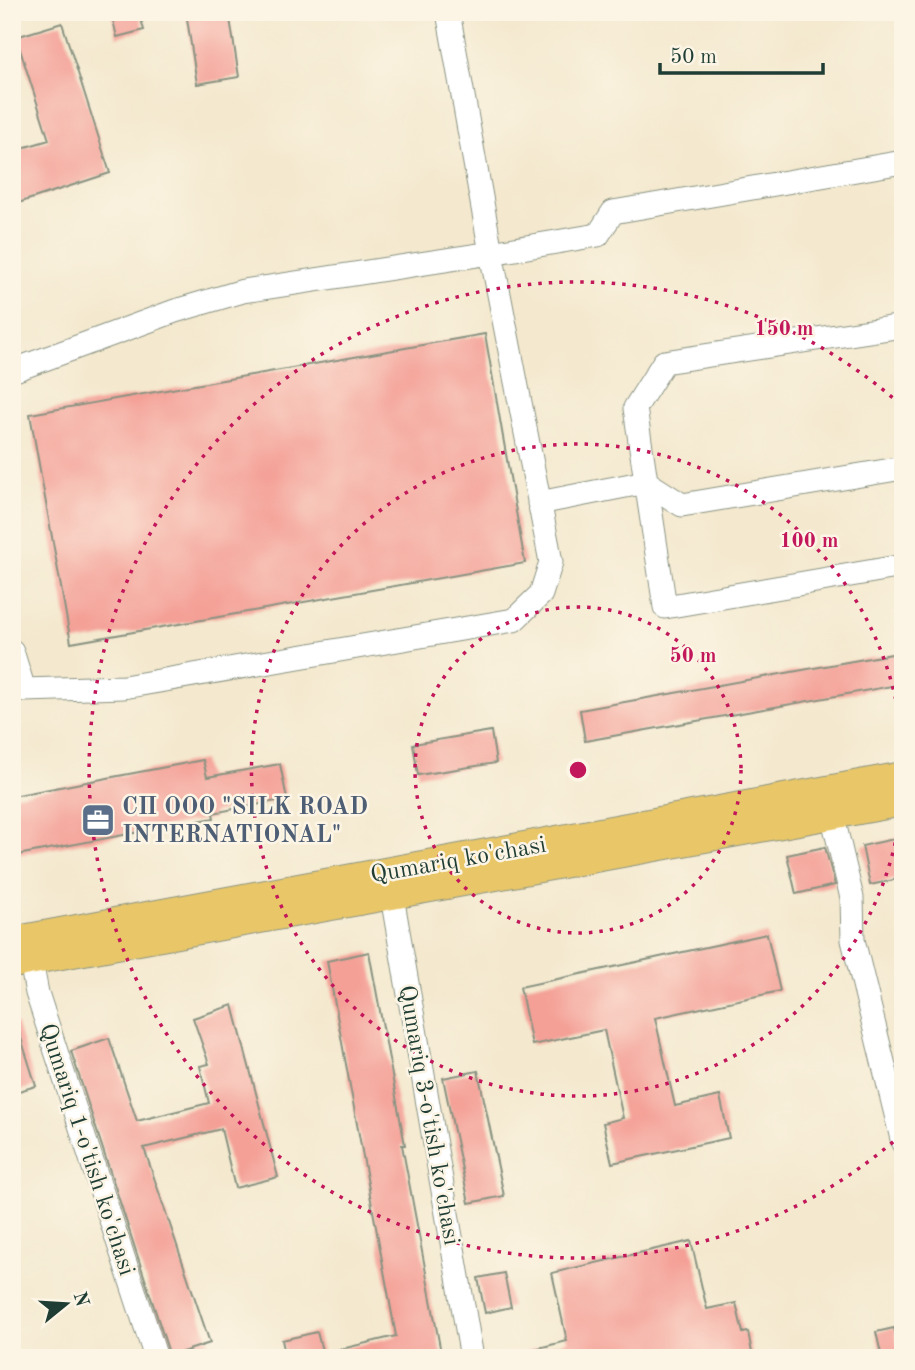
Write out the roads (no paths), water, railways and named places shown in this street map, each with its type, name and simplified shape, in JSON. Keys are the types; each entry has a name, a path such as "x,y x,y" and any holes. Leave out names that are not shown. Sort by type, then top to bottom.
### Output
{"main road":[{"name":"Qumariq ko'chasi","path":"20,951 390,883 903,777"},
{"name":"Qumariq ko'chasi","path":"390,883 903,801"}],"street":[{"path":"12,651 24,690 124,687 514,620 529,608 548,578 551,562 448,12"},
{"path":"12,371 175,311 243,291 598,235 613,212 903,162"},
{"path":"903,326 664,362 635,408 665,607 903,566"},
{"path":"540,503 646,482 682,505 903,468"},
{"path":"832,814 852,898 853,940 903,1143"},
{"name":"Qumariq 3-o'tish ko'chasi","path":"390,883 472,1358"},
{"name":"Qumariq 1-o'tish ko'chasi","path":"20,951 37,993 156,1358"}],"place":[{"name":"СП ООО \"SILK ROAD INTERNATIONAL\"","path":"98,820"}]}
